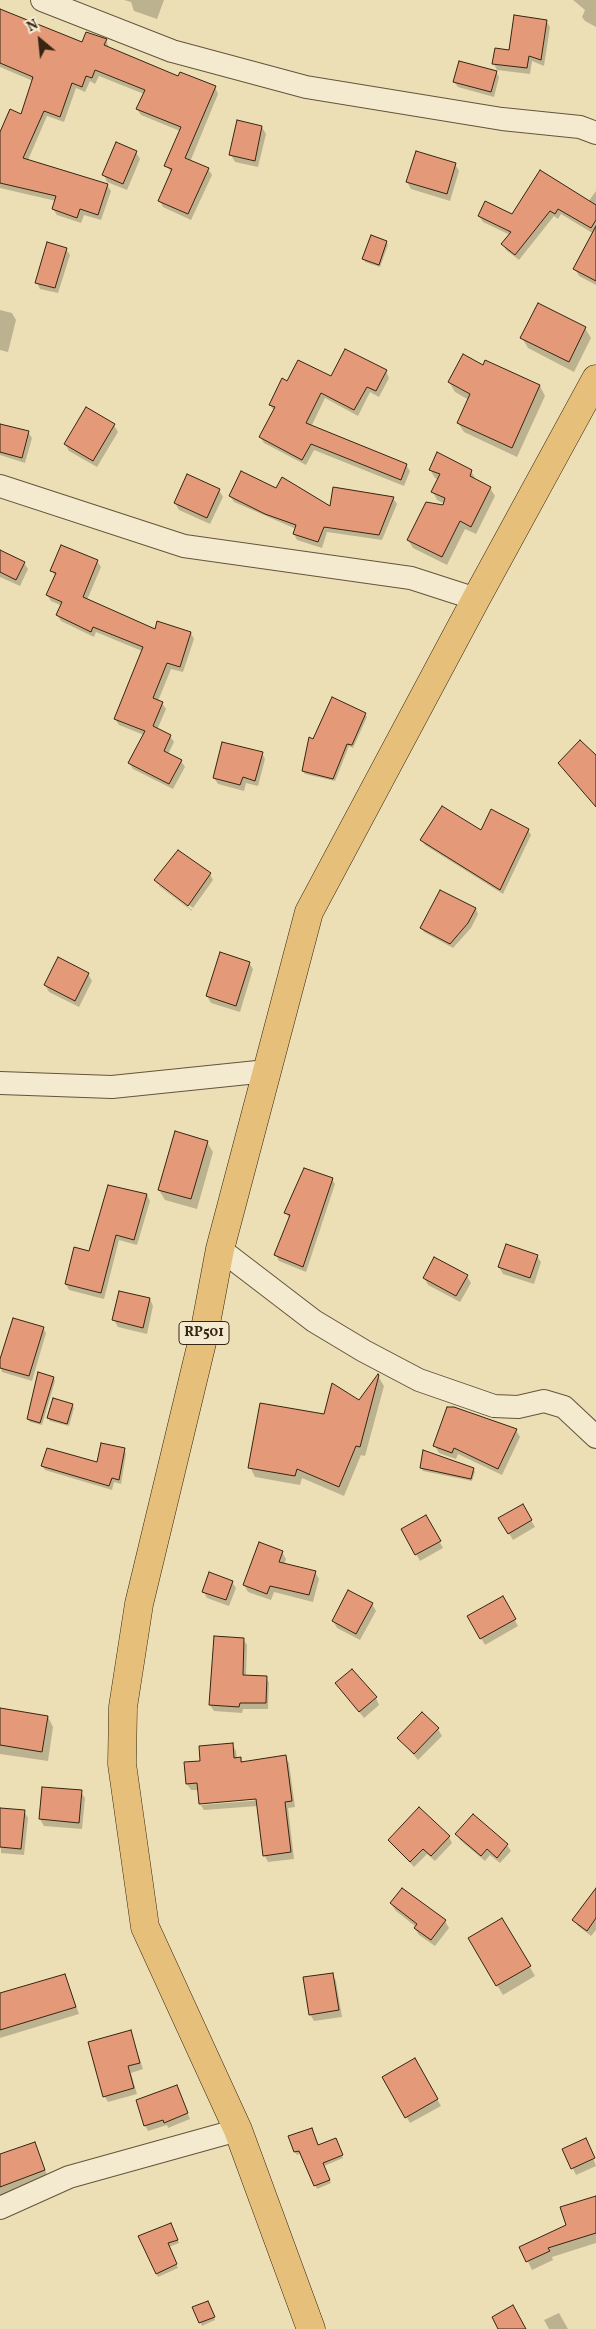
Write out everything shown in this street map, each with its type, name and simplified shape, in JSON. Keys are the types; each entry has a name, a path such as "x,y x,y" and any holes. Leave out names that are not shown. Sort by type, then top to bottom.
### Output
{"main road":[{"name":"RP501","path":"311,2329 238,2130 145,1927 122,1764 123,1707 138,1604 204,1334 220,1249 309,912 596,379"}],"street":[{"path":"42,0 172,51 306,87 502,119 580,127 596,133"},
{"path":"0,486 184,546 412,578 476,599"},
{"path":"0,1083 112,1086 267,1070"},
{"path":"220,1249 314,1321 364,1351 419,1380 494,1406 518,1407 544,1401 564,1407 596,1437"},
{"path":"0,2208 69,2177 238,2130"}],"building":[{"path":"0,9 82,42 86,32 107,39 104,45 178,76 180,72 216,86 185,158 209,168 188,214 158,201 172,169 164,166 181,127 136,109 145,90 95,70 92,78 86,76 82,87 72,83 60,117 44,111 23,158 108,184 98,215 80,209 77,218 52,209 56,196 0,183 0,132 10,109 21,114 33,77 0,63"},
{"path":"514,15 547,20 541,60 529,56 527,68 492,64 495,48 509,50"},
{"path":"459,61 497,71 491,92 453,82"},
{"path":"237,120 262,126 255,161 229,155"},
{"path":"116,142 137,151 123,184 102,175"},
{"path":"416,151 456,163 447,194 406,182"},
{"path":"540,170 596,205 596,220 591,228 558,209 555,214 550,211 515,255 501,244 511,232 478,216 485,201 512,214"},
{"path":"596,226 596,281 573,269"},
{"path":"371,235 387,241 379,265 362,259"},
{"path":"47,242 67,248 55,288 35,283"},
{"path":"538,303 586,327 569,362 520,338"},
{"path":"345,349 387,370 376,391 367,387 354,410 321,393 306,423 407,464 401,480 311,444 302,460 259,437 275,407 269,405 282,378 287,381 298,360 331,376"},
{"path":"463,354 483,365 485,360 540,385 512,448 457,423 470,394 448,382"},
{"path":"86,407 115,424 93,461 64,444"},
{"path":"0,424 29,431 22,458 0,452"},
{"path":"437,452 472,470 470,476 491,487 471,527 460,521 442,557 407,540 426,502 443,505 445,498 431,492 440,474 429,470"},
{"path":"241,471 276,488 282,477 330,506 333,487 394,497 379,535 324,527 318,542 293,534 296,525 265,514 229,496"},
{"path":"187,474 220,489 207,518 174,503"},
{"path":"61,545 98,560 83,597 155,629 157,621 191,632 180,667 167,663 153,698 163,702 153,726 171,735 164,751 182,760 169,784 128,763 145,731 114,719 143,647 93,627 91,632 56,615 62,602 46,595 56,573 50,571"},
{"path":"0,550 25,562 16,580 0,572"},
{"path":"332,697 366,713 352,745 347,744 333,779 302,771 309,737 313,739"},
{"path":"580,740 596,755 596,807 558,763"},
{"path":"222,742 263,752 255,781 243,777 240,785 213,778"},
{"path":"442,806 481,830 491,809 529,829 500,890 420,840"},
{"path":"178,850 211,873 188,906 154,880"},
{"path":"440,890 476,908 468,923 450,944 420,928"},
{"path":"220,952 250,962 236,1006 206,996"},
{"path":"58,957 89,973 75,1001 44,985"},
{"path":"175,1131 208,1141 191,1199 158,1190"},
{"path":"304,1168 333,1178 303,1267 274,1255 290,1215 284,1213"},
{"path":"108,1185 147,1194 134,1240 116,1235 101,1293 65,1284 74,1247 89,1251"},
{"path":"506,1244 538,1255 530,1278 498,1267"},
{"path":"434,1257 468,1275 456,1296 423,1278"},
{"path":"119,1291 150,1298 143,1328 112,1320"},
{"path":"13,1318 44,1327 29,1376 0,1368 0,1359"},
{"path":"38,1372 54,1377 40,1423 27,1419"},
{"path":"378,1374 360,1447 356,1446 339,1487 297,1469 295,1476 248,1468 260,1403 324,1414 332,1383 359,1400"},
{"path":"53,1398 73,1404 67,1424 47,1418"},
{"path":"447,1407 454,1407 517,1429 498,1469 454,1448 452,1453 433,1446"},
{"path":"101,1443 125,1448 119,1480 112,1478 109,1486 41,1466 47,1448 97,1462"},
{"path":"423,1450 474,1468 471,1479 420,1468"},
{"path":"523,1504 532,1520 508,1534 498,1518"},
{"path":"426,1515 441,1541 415,1555 401,1529"},
{"path":"259,1542 283,1551 279,1562 316,1571 309,1595 270,1586 267,1594 243,1585"},
{"path":"209,1572 233,1581 226,1600 202,1592"},
{"path":"348,1590 373,1603 356,1634 332,1621"},
{"path":"503,1596 516,1619 480,1639 467,1616"},
{"path":"214,1636 244,1638 243,1675 267,1676 266,1703 240,1703 239,1707 209,1705"},
{"path":"352,1669 377,1697 359,1712 335,1683"},
{"path":"0,1708 48,1716 42,1752 0,1745"},
{"path":"422,1712 439,1728 414,1754 397,1738"},
{"path":"233,1743 234,1758 241,1757 241,1762 286,1755 292,1801 285,1802 291,1852 263,1856 256,1799 199,1804 197,1783 186,1784 184,1762 200,1761 199,1746"},
{"path":"42,1787 82,1790 79,1823 39,1819"},
{"path":"419,1807 450,1836 431,1856 423,1849 410,1862 388,1840"},
{"path":"0,1808 25,1810 21,1849 0,1847"},
{"path":"473,1814 508,1844 497,1858 487,1849 481,1856 455,1834"},
{"path":"402,1888 446,1920 431,1940 414,1928 417,1924 390,1903"},
{"path":"596,1888 596,1918 587,1931 572,1920"},
{"path":"502,1918 531,1966 496,1986 468,1938"},
{"path":"333,1973 339,2010 309,2015 303,1977"},
{"path":"65,1974 76,2007 0,2030 0,1993"},
{"path":"131,2030 140,2063 128,2066 134,2088 103,2097 88,2042"},
{"path":"415,2058 438,2099 405,2118 382,2077"},
{"path":"177,2085 188,2113 164,2123 163,2120 144,2126 136,2100"},
{"path":"312,2128 318,2145 336,2138 343,2155 323,2163 330,2180 314,2186 299,2151 294,2152 288,2136"},
{"path":"586,2138 595,2158 571,2169 562,2149"},
{"path":"35,2142 45,2170 0,2187 0,2154"},
{"path":"596,2196 596,2233 548,2248 550,2251 526,2262 519,2247 566,2225 560,2207"},
{"path":"171,2223 178,2240 168,2243 177,2264 156,2274 138,2236"},
{"path":"208,2301 215,2317 199,2323 192,2307"},
{"path":"513,2305 526,2329 498,2329 492,2317"}]}
